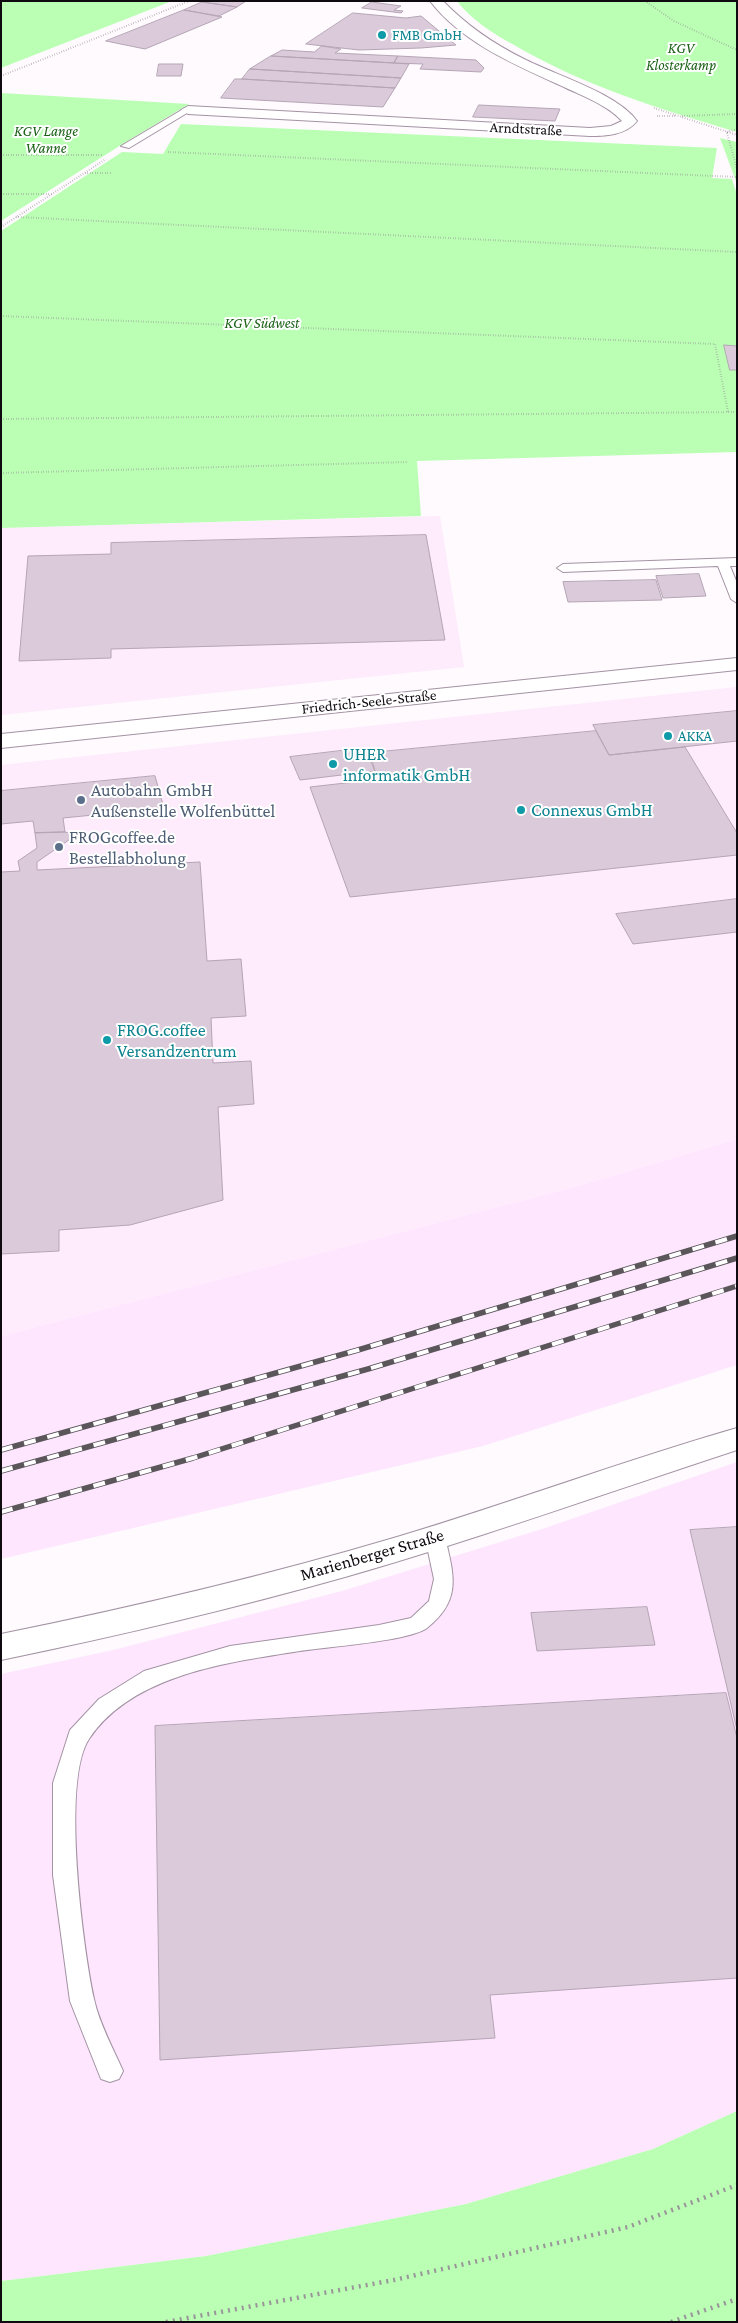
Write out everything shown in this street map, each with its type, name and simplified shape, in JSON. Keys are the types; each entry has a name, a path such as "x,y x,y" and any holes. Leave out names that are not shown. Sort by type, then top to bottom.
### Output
{"street":[{"name":"Arndtstraße","path":"188,110 590,132 626,126 630,121 626,115 604,101 556,80 490,45 464,27 436,1"},
{"name":"Friedrich-Seele-Straße","path":"1,741 737,664"},
{"name":"Marienberger Straße","path":"1,1647 139,1617 250,1589 435,1537 737,1439"}],"lane":[{"path":"126,146 188,110"},
{"path":"722,562 737,599"},
{"path":"563,568 737,562"},
{"path":"110,2071 82,2001 65,1875 64,1783 78,1736 107,1705 152,1677 230,1654 316,1640 379,1633 418,1624 439,1604 444,1579 435,1537"}],"path":[{"path":"1,76 189,1"},
{"path":"645,1 674,21 737,50"},
{"path":"737,114 678,116 737,134"},
{"path":"727,132 737,129"},
{"path":"727,132 737,169"},
{"path":"164,152 737,177"},
{"path":"1,155 111,155"},
{"path":"1,227 98,164"},
{"path":"84,173 112,173"},
{"path":"1,194 52,194"},
{"path":"16,217 737,252"},
{"path":"1,316 715,344 728,412"},
{"path":"1,419 737,412"},
{"path":"1,473 408,462"},
{"path":"166,2322 394,2280 628,2227 737,2185"},
{"path":"671,2322 737,2299"}],"shaded area":[{"path":"440,516 464,667 1,715 1,528"},
{"path":"737,687 737,1139 578,1186 1,1336 1,765"},
{"path":"737,1139 737,1365 483,1446 1,1559 1,1336 578,1186"},
{"path":"737,1462 737,2111 653,2149 466,2204 206,2256 1,2281 1,1674 113,1650 342,1591 542,1529"}],"green space":[{"path":"1,1 172,1 1,68"},
{"name":"KGV Klosterkamp","path":"457,1 737,1 737,132 651,105 568,73 506,41 476,20"},
{"name":"KGV Lange Wanne","path":"1,93 189,104 1,221"},
{"name":"KGV Südwest","path":"181,124 717,148 712,178 732,179 737,195 737,452 417,461 421,516 1,528 1,231 122,152 163,154"},
{"path":"720,138 737,142 737,184"},
{"path":"737,2111 737,2322 1,2322 1,2281 206,2256 466,2204 653,2149"}],"building":[{"path":"246,1 237,7 202,2"},
{"path":"202,2 237,7 219,16 184,10"},
{"path":"372,2 401,6 394,10 403,11 401,13 362,8"},
{"path":"184,10 222,17 145,49 106,41"},
{"name":"FMB GmbH","path":"353,13 406,18 421,16 456,45 359,50 306,44"},
{"path":"322,46 341,49 335,53 398,56 394,63 271,56 282,50 314,52"},
{"path":"271,56 409,64 401,78 250,69"},
{"path":"398,56 476,60 484,68 481,72 420,69 423,64 394,63"},
{"path":"159,64 183,64 181,76 157,76"},
{"path":"250,69 401,78 395,88 242,79"},
{"path":"235,79 395,88 383,107 221,98"},
{"path":"479,105 560,109 555,121 473,117"},
{"path":"724,345 737,346 737,370 730,370"},
{"path":"426,535 445,640 111,649 111,658 19,661 28,556 111,554 111,543"},
{"path":"699,574 706,596 663,598 656,576"},
{"path":"656,580 662,600 568,602 563,582"},
{"name":"AKKA","path":"737,711 737,741 609,755 593,725"},
{"name":"Connexus GmbH","path":"596,731 609,755 685,747 737,833 737,855 350,897 310,787 381,779 375,771 370,753"},
{"name":"UHER informatik GmbH","path":"365,748 375,771 300,780 290,757"},
{"name":"Autobahn GmbH Außenstelle Wolfenbüttel","path":"155,776 164,808 63,818 65,832 35,833 33,821 1,824 1,791"},
{"name":"FROG.coffee Versandzentrum","path":"65,832 76,835 37,862 37,870 200,862 207,961 241,959 246,1016 211,1018 213,1063 251,1061 254,1104 218,1107 223,1200 130,1225 59,1230 59,1251 1,1254 1,872 20,871 18,861 37,848 35,833"},
{"path":"737,899 737,932 633,944 616,914"},
{"path":"737,1527 737,1730 690,1530"},
{"path":"647,1607 655,1645 537,1651 531,1613"},
{"path":"726,1693 737,1738 737,1978 490,1995 495,2038 160,2060 155,1726"}],"railway":[{"path":"1,1450 358,1350 737,1236"},
{"path":"1,1471 368,1369 737,1258"},
{"path":"1,1512 193,1458 737,1286"}],"place":[{"name":"FMB GmbH","path":"382,35"},
{"name":"AKKA","path":"668,736"},
{"name":"UHER informatik GmbH","path":"333,764"},
{"name":"Autobahn GmbH Außenstelle Wolfenbüttel","path":"81,800"},
{"name":"Connexus GmbH","path":"521,810"},
{"name":"FROGcoffee.de Bestellabholung","path":"59,847"},
{"name":"FROG.coffee Versandzentrum","path":"107,1040"}]}
